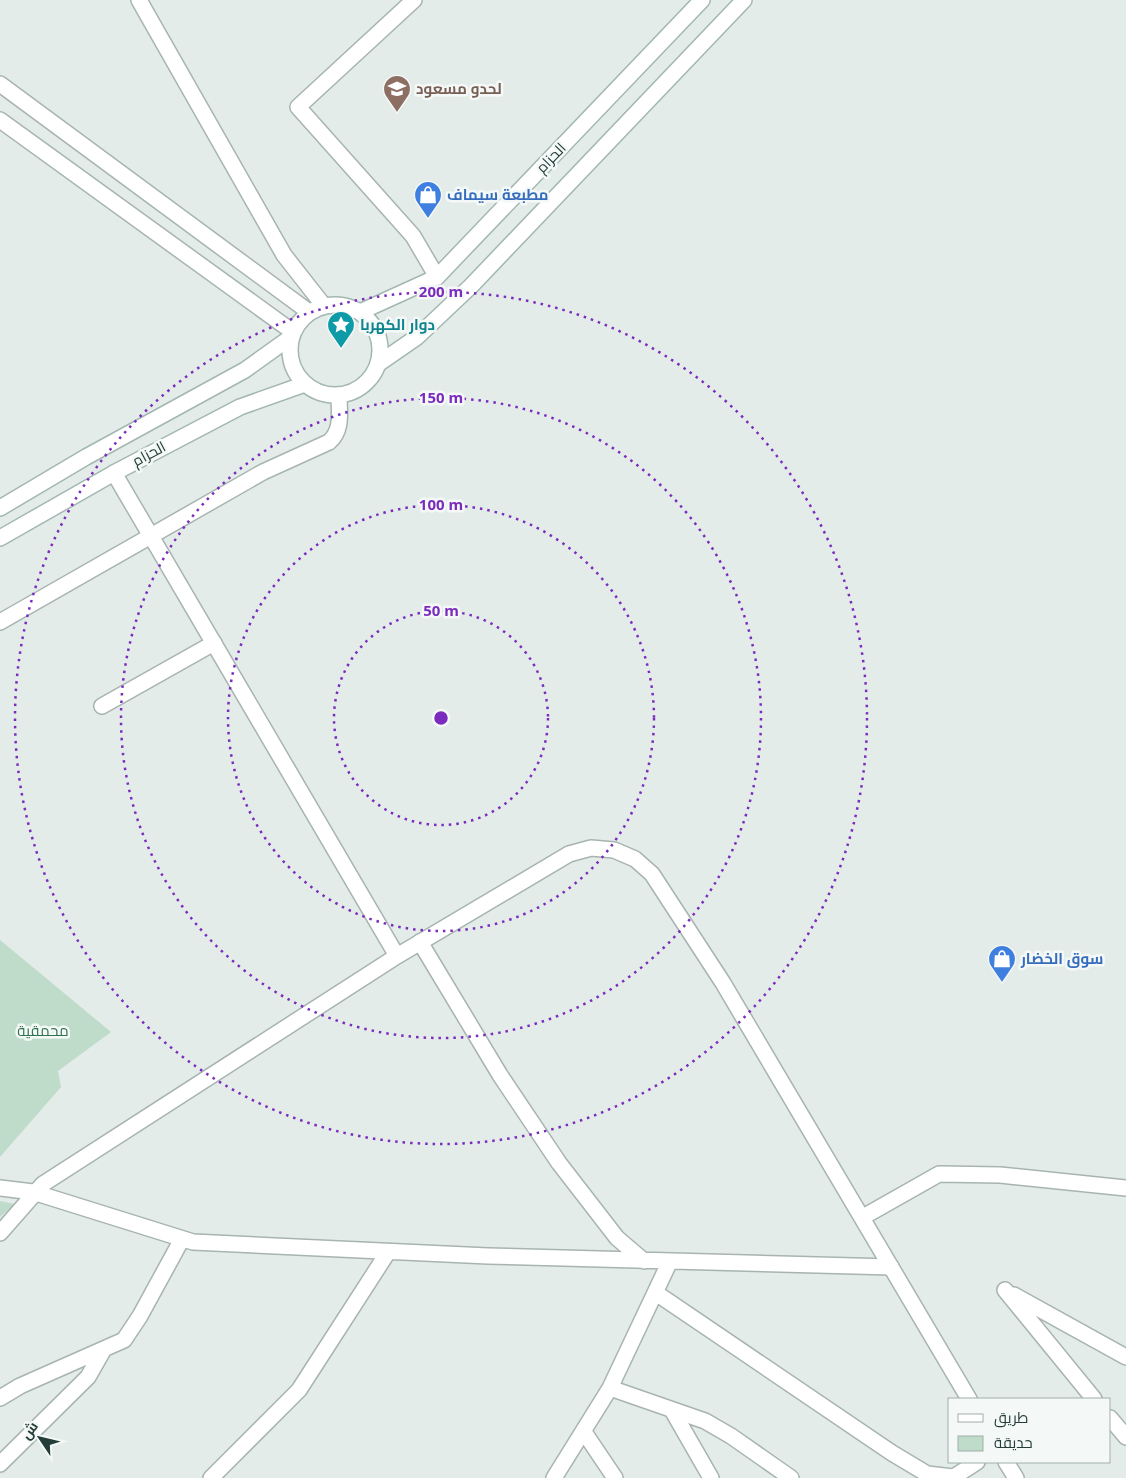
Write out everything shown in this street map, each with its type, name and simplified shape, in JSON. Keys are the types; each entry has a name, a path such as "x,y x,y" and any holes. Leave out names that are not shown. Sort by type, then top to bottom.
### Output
{"street":[{"path":"139,0 284,255 324,306"},
{"path":"414,0 298,107 413,236 438,277"},
{"name":"الحزام","path":"360,312 438,277 702,0"},
{"path":"378,364 417,337 464,293 744,0"},
{"path":"0,84 310,312"},
{"path":"0,120 292,335"},
{"path":"343,305 360,312 371,322 378,335 380,350 378,364 367,382 359,388 340,395 316,391 305,384 297,375 291,363 292,335 300,321 310,312 324,306 343,305"},
{"name":"الحزام","path":"0,508 86,457 245,370 292,335"},
{"name":"الحزام","path":"0,538 114,473 240,407 305,384"},
{"path":"0,622 263,472 329,442 336,436 340,426 340,395"},
{"path":"86,457 100,481"},
{"path":"114,473 397,956"},
{"path":"102,706 214,643"},
{"path":"0,1233 33,1192 43,1184 397,956 569,854 586,849 603,848 620,852 635,859 652,874 723,983 968,1398"},
{"path":"420,942 500,1075 559,1163 617,1238 644,1261"},
{"path":"862,1216 939,1174 1000,1175 1126,1188"},
{"path":"0,1188 33,1192 192,1242 388,1252 670,1262 891,1267"},
{"path":"0,1398 20,1386 124,1340 140,1316 182,1239"},
{"path":"211,1478 299,1390 388,1252"},
{"path":"554,1478 610,1388 670,1262"},
{"path":"1093,1398 1006,1290 1126,1357"},
{"path":"656,1293 892,1453 927,1474 953,1478 976,1463"},
{"path":"0,1464 88,1377 104,1348"},
{"path":"610,1388 716,1427 792,1478"},
{"path":"672,1410 711,1478"},
{"path":"1111,1419 1126,1437"},
{"path":"584,1432 615,1478"},
{"path":"1007,1463 1016,1478"}],"green space":[{"name":"محمقية","path":"0,940 111,1032 58,1071 61,1087 0,1157"},
{"path":"0,1201 15,1204 0,1217"}],"place":[{"name":"لحدو مسعود","path":"397,113"},
{"name":"مطبعة سيماف","path":"428,219"},
{"name":"دوار الكهربا","path":"341,349"},
{"name":"سوق الخضار","path":"1002,983"}]}
